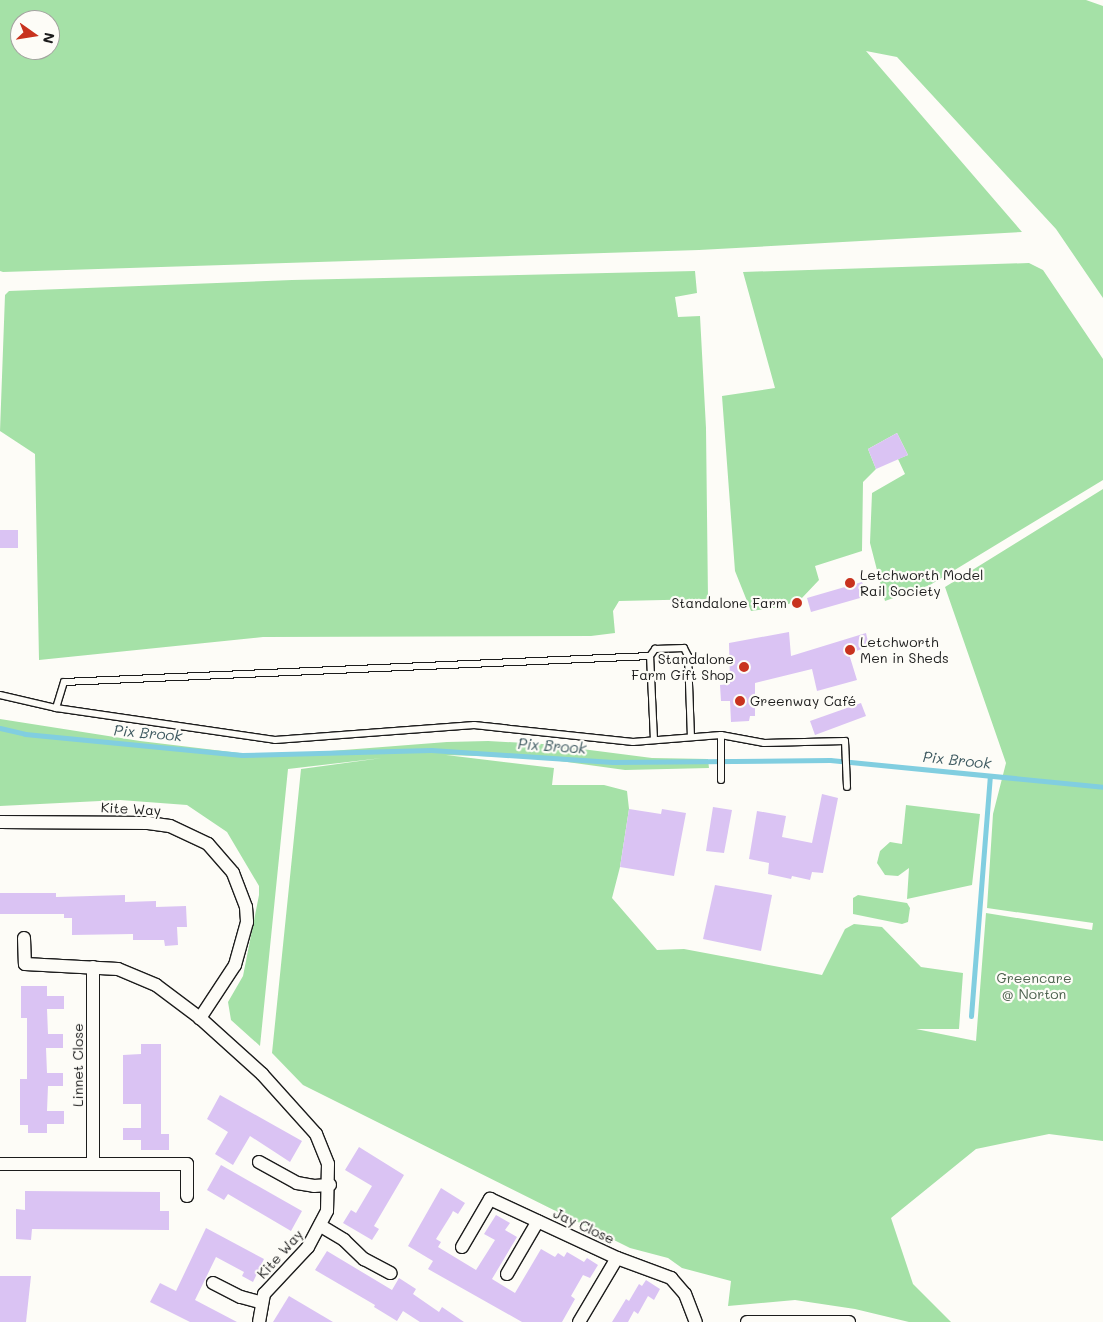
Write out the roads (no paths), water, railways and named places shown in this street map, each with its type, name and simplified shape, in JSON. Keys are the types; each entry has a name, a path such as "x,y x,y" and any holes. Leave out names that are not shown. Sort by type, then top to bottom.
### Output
{"street":[{"name":"Kite Way","path":"0,822 148,823 170,826 208,844 233,873 246,907 247,922 235,965 200,1018"},
{"name":"Kite Way","path":"24,938 25,964 118,969 145,978 200,1018 262,1074 310,1124 328,1164 330,1185 327,1211 321,1226 308,1247 260,1302"},
{"name":"Linnet Close","path":"92,967 93,1162"},
{"path":"0,1164 93,1162 187,1164 187,1196"},
{"path":"259,1162 297,1183 314,1186 330,1185"},
{"name":"Jay Close","path":"462,1247 490,1199 617,1258 671,1278 685,1294 696,1322"},
{"name":"Jay Close","path":"508,1274 538,1221"},
{"name":"Kite Way","path":"321,1226 344,1240 364,1259 390,1273"},
{"name":"Jay Close","path":"579,1322 617,1258"},
{"path":"213,1283 241,1297 260,1302 259,1322"},
{"path":"747,1322 849,1322"}],"lane":[{"path":"654,740 650,656 654,649 684,648 688,656 691,737"},
{"path":"56,708 64,682 650,656"},
{"path":"0,694 56,708 275,740 474,726 633,742 721,735 764,743 846,741 846,787"},
{"path":"721,735 721,780"}],"waterway":[{"name":"Pix Brook","path":"0,728 25,734 242,755 431,750 613,762 830,760 1103,787"},
{"path":"971,1016 990,777"}],"place":[{"name":"Letchworth Model Rail Society","path":"850,583"},
{"name":"Standalone Farm","path":"797,603"},
{"name":"Letchworth Men in Sheds","path":"850,650"},
{"name":"Standalone Farm Gift Shop","path":"744,667"},
{"name":"Greenway Café","path":"740,701"}],"park label":[{"name":"Greencare @ Norton","path":"1034,986"}]}
